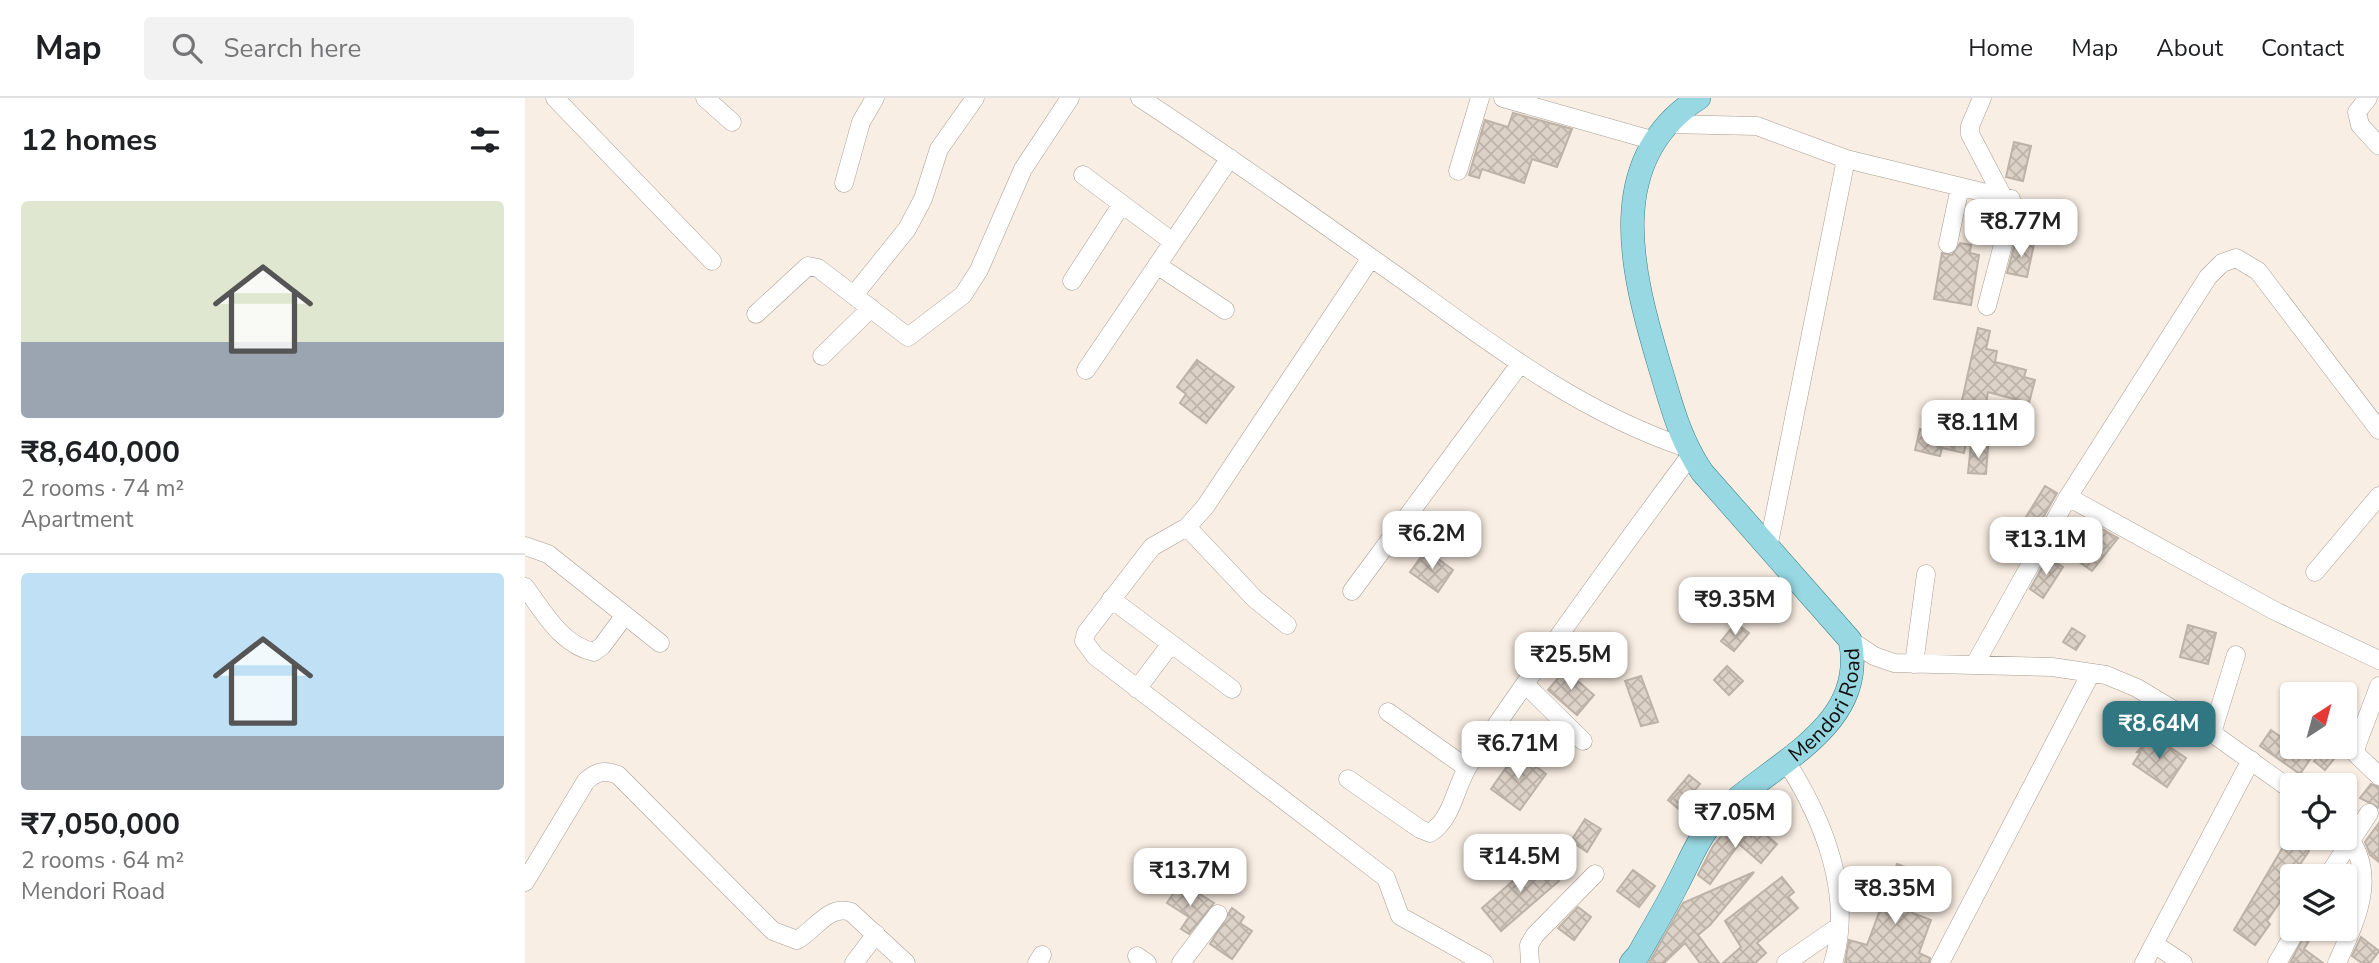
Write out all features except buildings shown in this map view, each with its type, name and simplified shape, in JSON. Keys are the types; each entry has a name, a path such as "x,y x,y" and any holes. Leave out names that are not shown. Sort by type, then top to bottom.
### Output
{"main road":[{"name":"Mendori Road","path":"1630,963 1638,955 1709,825 1748,789 1787,763 1809,744 1844,698 1854,661 1850,640 1687,451 1647,323 1630,236 1635,188 1661,132 1699,98"}],"street":[{"path":"555,98 712,261"},
{"path":"705,98 732,122"},
{"path":"843,183 861,122 875,98"},
{"path":"855,295 907,229 923,199 939,149 975,98"},
{"path":"756,314 808,266 818,268 908,337 963,295 979,270 1023,169 1070,98"},
{"path":"1140,98 1230,158 1520,364 1609,417 1687,451 1467,768 1441,827 1430,833 1420,829 1347,779"},
{"path":"1458,171 1480,98"},
{"path":"1503,98 1661,132 1757,126 1846,159 2011,199 2012,210 1987,306"},
{"path":"1982,98 1970,126 1970,134 2003,197"},
{"path":"2368,98 2357,112 2360,125 2379,146"},
{"path":"1086,370 1230,158"},
{"path":"1768,548 1846,159"},
{"path":"1083,175 1173,242"},
{"path":"1948,244 1960,187"},
{"path":"1072,281 1122,204"},
{"path":"1371,258 1205,507 1187,527 1153,547 1086,633 1084,641 1089,651 1137,689 1386,878 1400,916 1484,963"},
{"path":"1975,664 2068,497 2208,277 2222,263 2236,258 2258,271 2379,430"},
{"path":"1157,265 1225,310"},
{"path":"822,356 871,308"},
{"path":"1352,591 1520,364"},
{"path":"2315,572 2379,496"},
{"path":"2068,497 2275,611 2379,660"},
{"path":"1187,527 1199,536 1255,599 1287,625"},
{"path":"525,545 548,554 660,643"},
{"path":"1914,664 1926,574"},
{"path":"525,587 559,631 583,650 594,652 603,646 625,615"},
{"path":"1111,599 1231,689"},
{"path":"1850,640 1874,656 1914,664 2052,667 2122,680 2212,733 2280,781"},
{"path":"1137,689 1170,645"},
{"path":"2212,733 2235,655"},
{"path":"1940,963 2091,673"},
{"path":"1526,685 1583,741"},
{"path":"2379,687 2356,747 2356,754 2379,776"},
{"path":"1388,712 1467,768"},
{"path":"2144,963 2251,760"},
{"path":"1787,763 1811,800 1828,840 1837,883 1838,927 1833,963"},
{"path":"525,882 586,781 595,773 606,771 618,775 773,931 785,938 797,940 831,912 842,909 851,912 906,963"},
{"path":"2357,826 2369,813"},
{"path":"2337,963 2363,904 2369,878 2367,867 2357,850"},
{"path":"1530,963 1529,945 1535,935 1595,874"},
{"path":"2363,904 2379,894"},
{"path":"1181,963 1218,914"},
{"path":"1786,963 1838,927"},
{"path":"854,963 876,934"},
{"path":"2277,963 2290,941"},
{"path":"2154,944 2183,963"}]}
